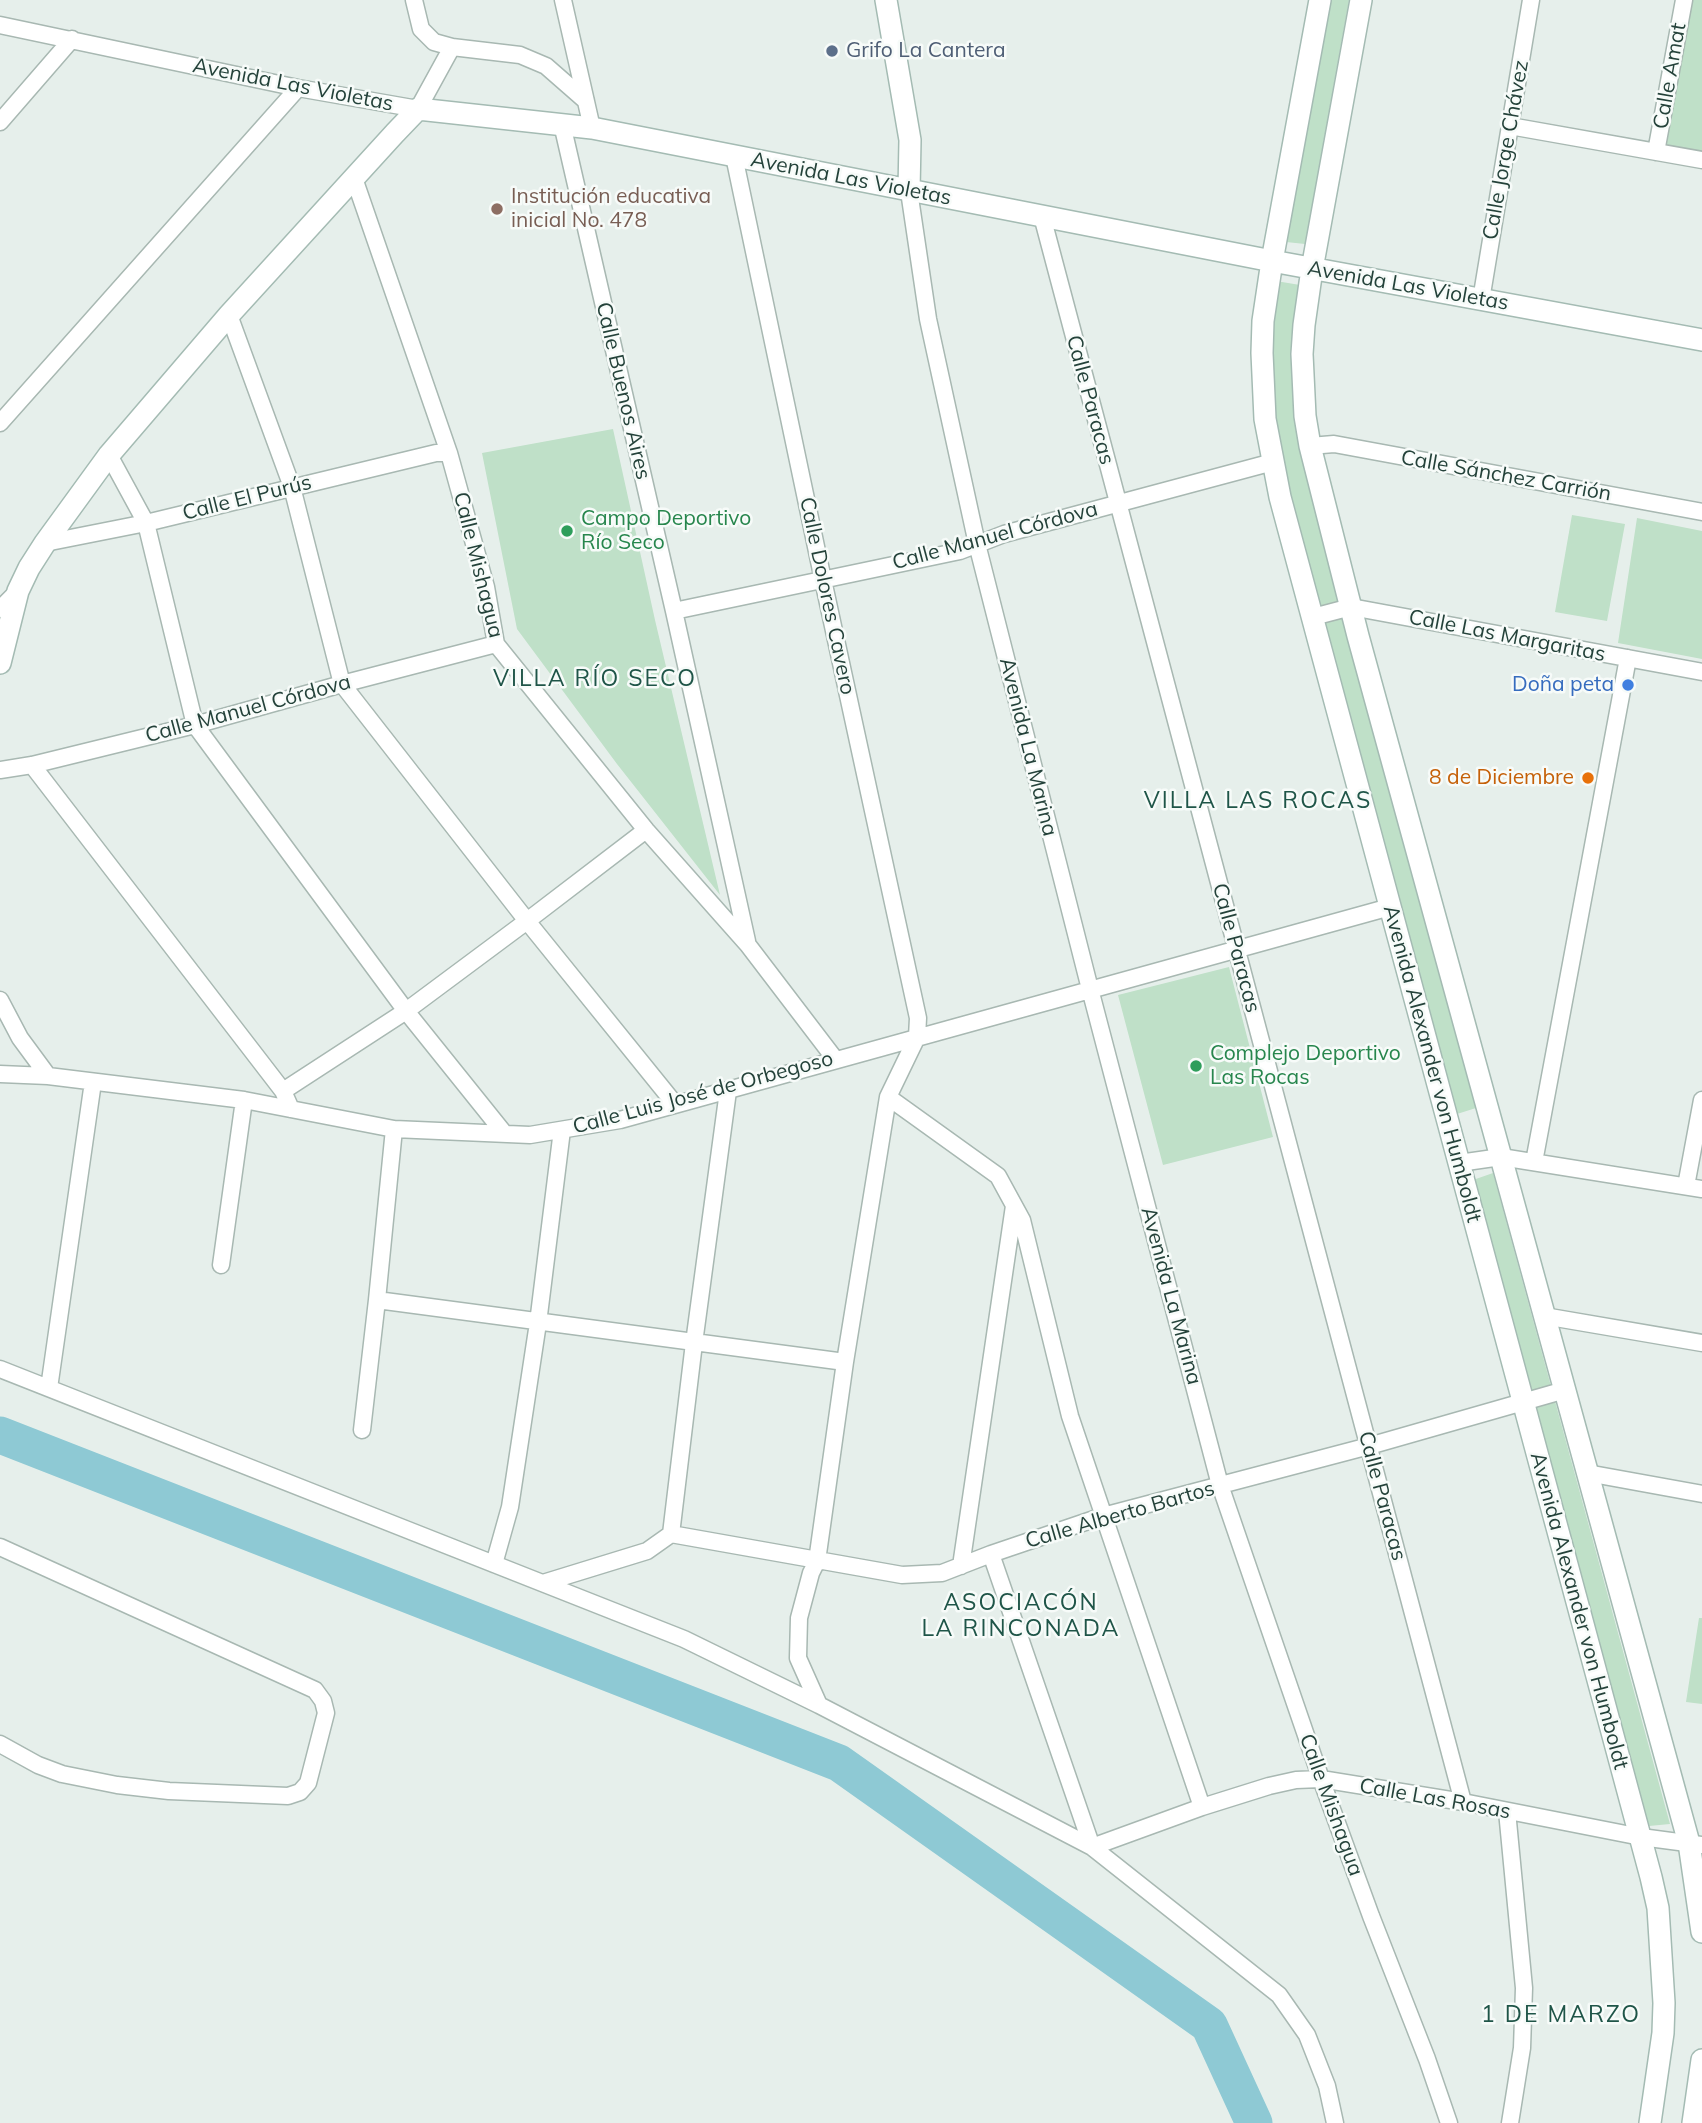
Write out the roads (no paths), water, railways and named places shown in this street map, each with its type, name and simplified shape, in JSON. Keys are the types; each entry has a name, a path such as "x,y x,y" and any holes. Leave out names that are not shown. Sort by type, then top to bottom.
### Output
{"main road":[{"name":"Avenida La Marina","path":"886,0 910,140 909,191"},
{"name":"Avenida Alexander von Humboldt","path":"1320,0 1263,321 1265,419 1280,497 1658,1908 1663,1976 1663,2033 1650,2123"},
{"name":"Avenida Alexander von Humboldt","path":"1361,0 1312,269 1302,354 1305,416 1310,446 1351,607 1587,1473 1695,1844 1702,1932"},
{"name":"Avenida Las Violetas","path":"418,109 592,128 1312,269 1702,340"},
{"path":"0,663 18,591 29,568 109,455 229,315 418,109"},
{"path":"1693,2123 1702,2060"}],"street":[{"path":"414,0 421,29 434,42 452,47 520,55 546,66 586,101"},
{"path":"563,0 592,128"},
{"name":"Calle Jorge Chávez","path":"1481,300 1531,0"},
{"name":"Calle Amat","path":"1656,152 1684,0"},
{"name":"Avenida Las Violetas","path":"0,25 298,88 418,109"},
{"path":"0,122 72,39"},
{"path":"418,109 452,47"},
{"path":"0,423 298,88"},
{"name":"Calle Buenos Aires","path":"562,124 748,945"},
{"path":"1510,126 1702,160"},
{"name":"Calle Dolores Cavero","path":"734,156 918,1018 917,1037"},
{"name":"Calle Mishagua","path":"354,178 449,453 486,587 496,644 646,830 748,945 835,1059"},
{"name":"Avenida La Marina","path":"909,191 928,319 977,544 1220,1485"},
{"name":"Calle Paracas","path":"1042,215 1463,1802"},
{"path":"229,315 292,487 342,684 527,921 675,1104"},
{"name":"Calle Sánchez Carrión","path":"1310,446 1334,444 1702,512"},
{"name":"Calle El Purús","path":"45,543 146,523 436,453 449,453"},
{"path":"109,455 146,523 195,725 406,1011 505,1133"},
{"name":"Calle Manuel Córdova","path":"674,611 960,551 1004,534 1273,462"},
{"path":"0,609 18,591"},
{"name":"Calle Las Margaritas","path":"1313,617 1351,607 1702,672"},
{"name":"Calle Manuel Córdova","path":"0,770 32,765 195,725 496,644"},
{"path":"1534,1162 1628,658"},
{"path":"32,765 283,1091 290,1109"},
{"path":"283,1091 406,1011 646,830"},
{"name":"Calle Luis José de Orbegoso","path":"0,1074 48,1076 244,1100 394,1129 530,1135 620,1120 1390,907"},
{"path":"0,1000 20,1038 48,1076"},
{"path":"819,1705 798,1658 799,1618 817,1560 845,1362 888,1097 917,1037"},
{"path":"49,1388 93,1082"},
{"path":"543,1583 648,1551 671,1534 728,1091"},
{"path":"888,1097 998,1176 1022,1220 1070,1416 1202,1807"},
{"path":"220,1265 244,1100"},
{"path":"1458,1163 1501,1157 1694,1188 1702,1100"},
{"path":"362,1430 394,1129"},
{"path":"494,1564 510,1507 538,1323 562,1130"},
{"path":"961,1566 1014,1206"},
{"path":"377,1300 845,1362"},
{"path":"1544,1316 1702,1343"},
{"path":"0,1369 684,1639 819,1705 1092,1847 1279,1995 1307,2035 1327,2086 1335,2123"},
{"name":"Calle Alberto Bartos","path":"671,1534 902,1575 942,1573 1103,1516 1368,1446 1565,1390"},
{"path":"1587,1473 1702,1494"},
{"name":"Calle Mishagua","path":"1220,1485 1321,1779 1449,2123"},
{"path":"0,1547 315,1690 323,1701 326,1713 307,1783 300,1793 288,1796 169,1791 117,1785 62,1774 38,1765 0,1744"},
{"path":"991,1554 1092,1847"},
{"name":"Calle Las Rosas","path":"1092,1847 1269,1786 1296,1780 1321,1779 1463,1802 1640,1838 1695,1844"},
{"path":"1507,1811 1524,1988 1521,2048 1510,2123"}],"waterway":[{"path":"0,1435 839,1763 1209,2025 1254,2123"}],"place":[{"name":"Grifo La Cantera","path":"832,51"},
{"name":"Institución educativa inicial No. 478","path":"497,209"},
{"name":"Campo Deportivo Río Seco","path":"567,531"},
{"name":"Doña peta","path":"1628,685"},
{"name":"8 de Diciembre","path":"1588,778"},
{"name":"Complejo Deportivo Las Rocas","path":"1196,1066"}],"district":[{"name":"VILLA RÍO SECO","path":"595,679"},
{"name":"VILLA LAS ROCAS","path":"1258,801"},
{"name":"ASOCIACÓN LA RINCONADA","path":"1021,1616"},
{"name":"1 DE MARZO","path":"1561,2015"}]}
